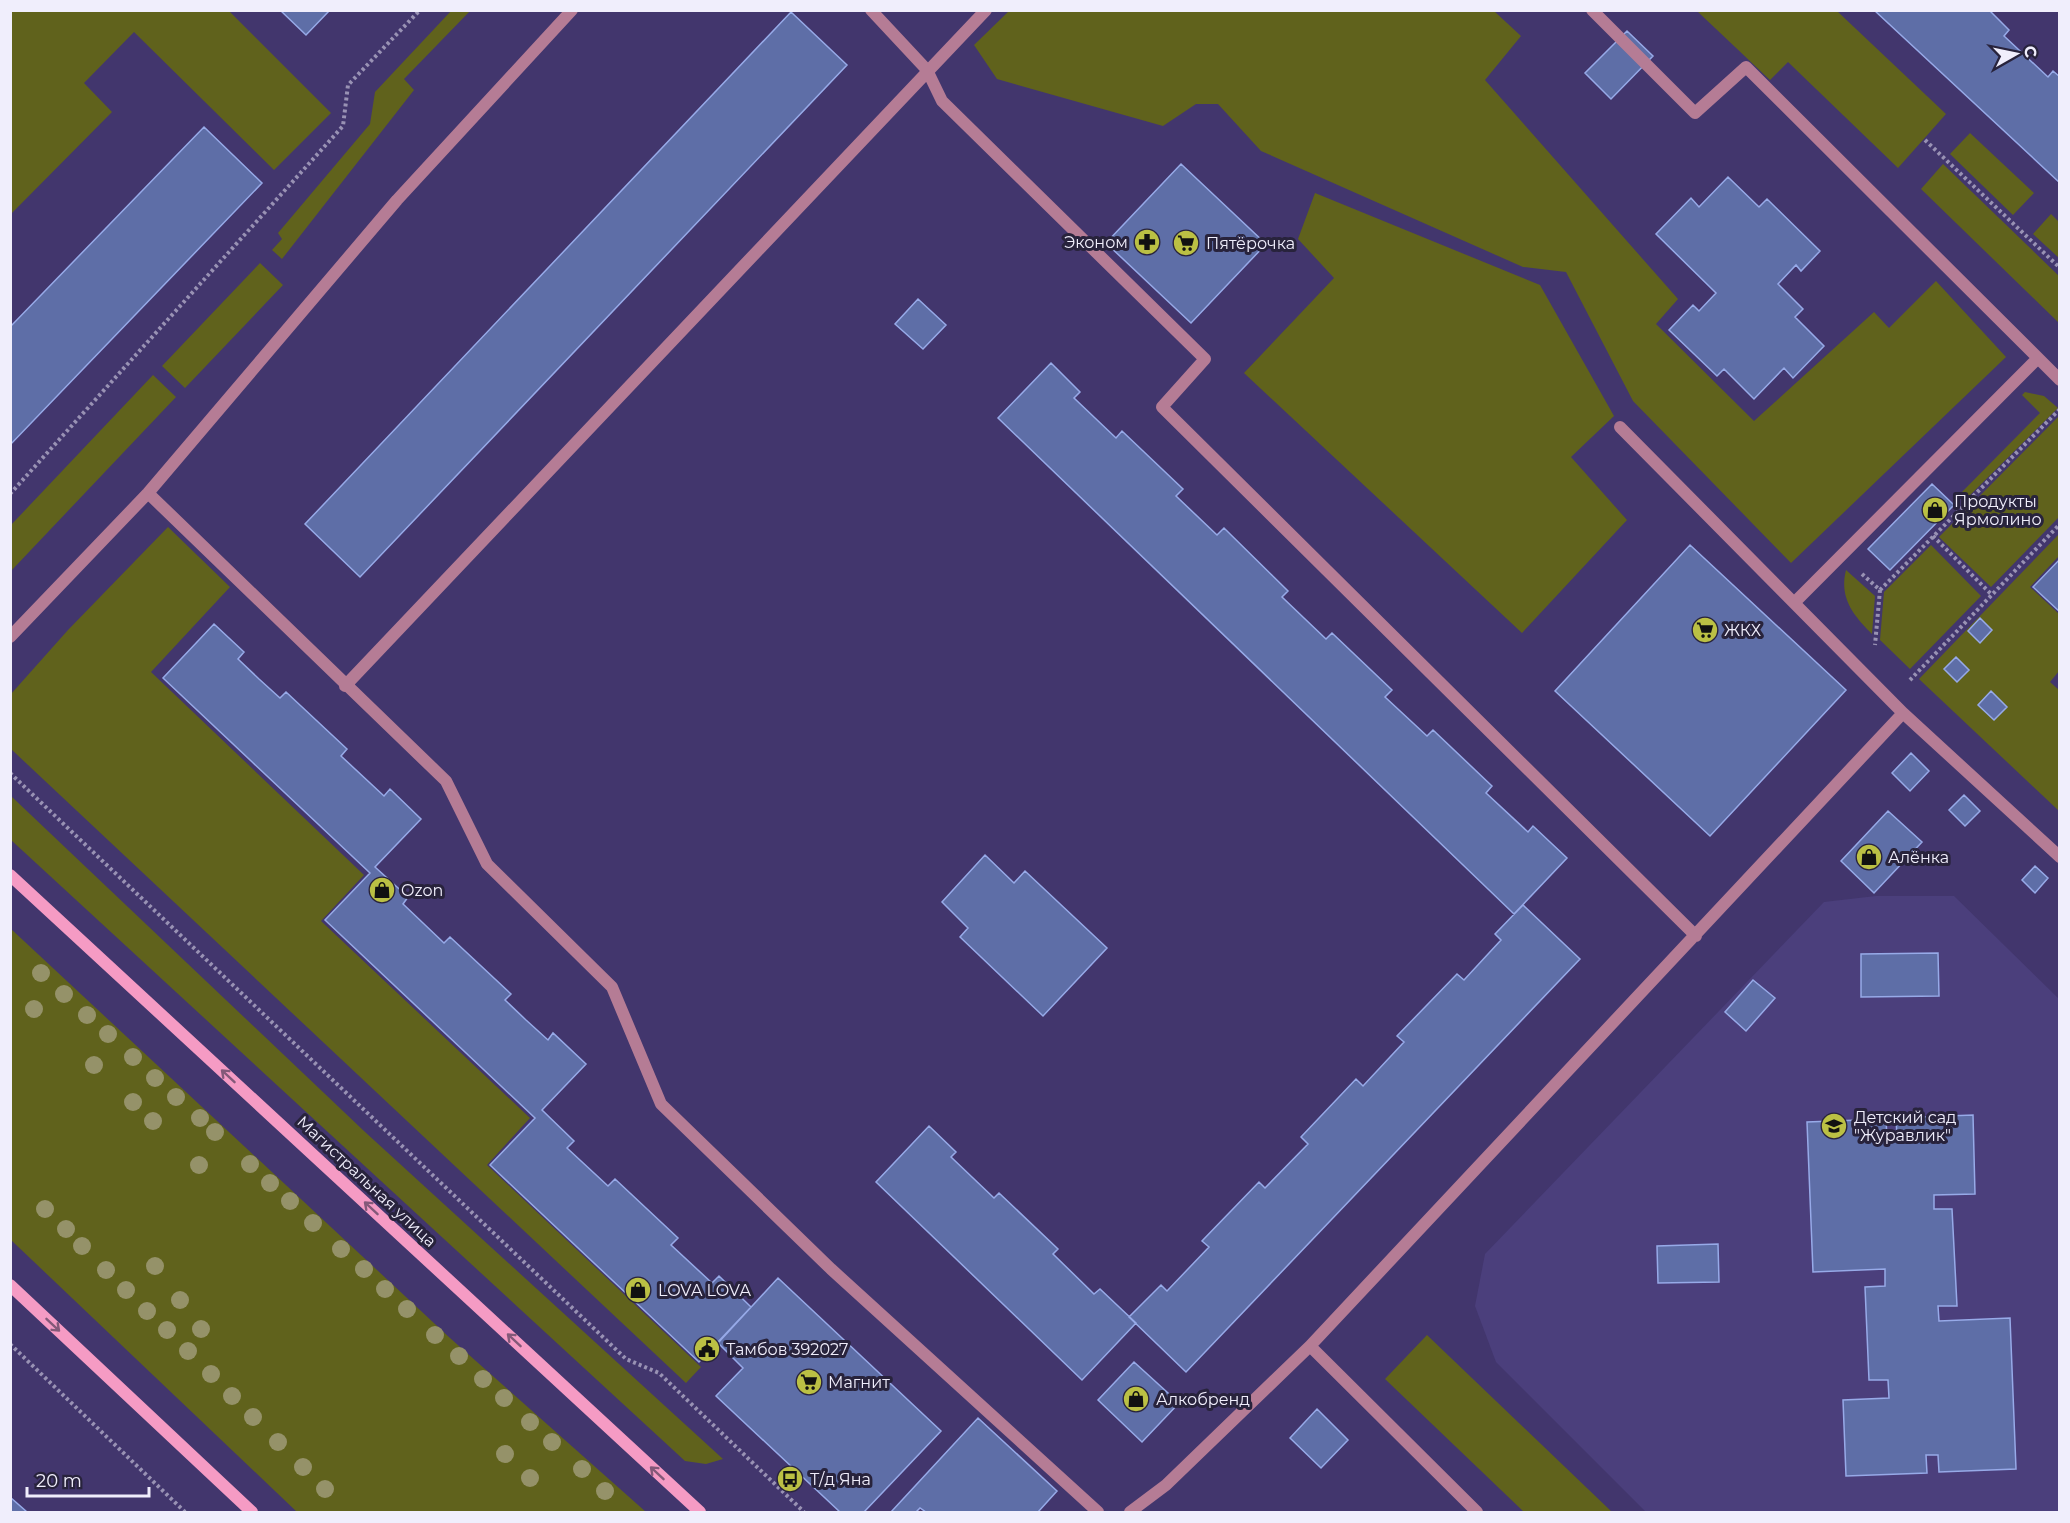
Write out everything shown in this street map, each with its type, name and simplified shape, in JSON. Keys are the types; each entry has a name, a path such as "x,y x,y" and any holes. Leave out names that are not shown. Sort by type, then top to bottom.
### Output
{"main road":[{"name":"Магистральная улица","path":"10,874 700,1512"},
{"path":"10,1285 252,1512"}],"lane":[{"path":"10,637 148,493 397,200 572,10"},
{"path":"871,10 927,70 942,101 1204,359 1162,407 1696,936"},
{"path":"345,686 986,10"},
{"path":"1592,10 1695,113 1746,67 2060,380"},
{"path":"1794,603 2038,358"},
{"path":"1620,427 1890,700 2060,857"},
{"path":"148,493 345,686 446,781 487,864 612,987 661,1104 831,1269 1098,1512"},
{"path":"1130,1512 1166,1485 1310,1346 1904,713"},
{"path":"1310,1346 1478,1512"}],"path":[{"path":"10,494 343,126 348,85 420,10"},
{"path":"1925,140 2060,268"},
{"path":"1872,681 1880,590 2060,410"},
{"path":"1890,700 2060,524"},
{"path":"1933,536 1991,594"},
{"path":"1841,555 1880,590"},
{"path":"10,773 626,1359 658,1373 804,1512"},
{"path":"10,1344 185,1512"}],"shaded area":[{"path":"11,10 229,11 331,113 274,170 134,32 84,83 112,112 11,214"},
{"path":"451,11 470,11 404,79 414,90 282,259 272,250 282,239 278,233 370,124 375,92"},
{"path":"1009,11 1494,11 1521,36 1485,80 1678,299 1656,324 1754,421 1874,312 1889,328 1936,281 2006,357 1791,563 1633,401 1566,272 1523,267 1261,151 1218,104 1196,104 1163,126 997,79 974,45"},
{"path":"1697,11 1837,11 1946,114 1898,168 1788,62 1770,80"},
{"path":"1970,133 2034,193 2013,215 1950,154"},
{"path":"1943,164 2059,276 2059,323 1921,189"},
{"path":"1315,193 1540,285 1614,416 1571,457 1627,520 1522,633 1244,373 1334,278 1298,239"},
{"path":"2051,214 2059,222 2059,258 2033,234"},
{"path":"260,263 283,285 185,388 162,366"},
{"path":"153,375 176,397 11,571 11,525"},
{"path":"2025,392 2044,396 2058,408 1964,501 1959,495 2040,413 2022,395"},
{"path":"2059,416 2059,517 1991,587 1939,537"},
{"path":"168,527 230,587 151,672 364,875 321,921 530,1118 487,1165 701,1367 686,1383 11,749 11,694 68,630"},
{"path":"2059,534 2059,556 2030,587 2059,614 2059,671 2050,682 2059,690 2059,811 1919,679"},
{"path":"1931,545 1981,596 1910,669 1880,640 1884,592"},
{"path":"1846,570 1875,596 1872,634 1859,620 1846,598 1844,580"},
{"path":"11,796 364,1131 723,1459 706,1464 685,1461 11,840"},
{"name":"Детский сад \"Журавлик\"","path":"1876,896 1954,896 2059,999 2059,1512 1646,1512 1496,1362 1475,1306 1485,1254 1824,902"},
{"path":"10,928 450,1338 646,1512 297,1512 11,1240"},
{"path":"1427,1335 1612,1512 1524,1512 1385,1379"}],"building":[{"path":"280,10 330,10 306,35"},
{"path":"1874,10 1989,10 2009,30 2004,36 2048,77 2053,71 2060,77 2060,183"},
{"path":"791,12 847,65 360,577 305,524"},
{"path":"1627,31 1653,56 1611,99 1585,73"},
{"path":"204,127 262,183 10,445 10,327"},
{"name":"Пятёрочка","path":"1181,164 1266,244 1191,323 1106,243"},
{"path":"1728,177 1759,207 1767,199 1820,251 1801,271 1796,265 1778,284 1803,309 1795,317 1824,346 1793,378 1784,368 1754,399 1724,369 1717,376 1669,330 1693,305 1699,311 1716,293 1656,234 1691,198 1699,207"},
{"path":"918,299 946,325 923,349 895,324"},
{"path":"1051,363 1080,392 1074,398 1116,438 1122,431 1183,489 1176,496 1217,535 1224,528 1288,591 1282,597 1326,639 1332,633 1392,690 1385,697 1427,736 1433,730 1492,786 1486,793 1528,832 1533,826 1567,858 1514,914 998,418"},
{"path":"1932,484 1954,505 1890,570 1868,549"},
{"path":"1690,545 1846,690 1710,836 1555,691"},
{"path":"2060,559 2060,612 2033,587"},
{"path":"1980,618 1992,630 1980,643 1968,631"},
{"path":"214,624 244,652 238,659 259,679 280,698 286,692 347,749 341,756 384,796 390,789 421,819 375,867 408,897 403,904 444,943 450,937 511,994 505,1000 526,1020 548,1040 553,1033 586,1064 542,1110 574,1141 567,1148 608,1186 615,1179 678,1238 671,1245 712,1283 719,1276 751,1307 699,1362 490,1165 535,1118 325,920 370,873 163,678"},
{"path":"1956,657 1969,670 1957,682 1944,669"},
{"path":"1991,691 2007,707 1994,720 1978,705"},
{"path":"1911,753 1929,771 1910,791 1892,773"},
{"path":"1964,795 1980,811 1965,826 1949,810"},
{"path":"1888,811 1922,842 1874,893 1841,861"},
{"path":"985,855 1014,883 1025,871 1107,948 1043,1016 960,937 968,928 942,902"},
{"path":"2035,866 2048,878 2035,893 2022,880"},
{"path":"1523,905 1580,959 1186,1372 1129,1317 1161,1285 1167,1291 1209,1247 1202,1241 1259,1182 1265,1188 1308,1144 1301,1137 1356,1079 1363,1086 1404,1042 1397,1036 1457,974 1464,980 1501,940 1495,934"},
{"path":"1938,953 1939,996 1861,997 1861,954"},
{"path":"1753,980 1775,998 1746,1031 1725,1012"},
{"path":"1973,1115 1975,1194 1934,1195 1934,1209 1952,1209 1957,1306 1938,1306 1939,1321 2010,1318 2016,1469 1939,1472 1938,1455 1926,1455 1927,1473 1846,1476 1843,1400 1889,1398 1888,1380 1869,1380 1865,1287 1885,1286 1885,1269 1813,1272 1807,1122 1886,1119 1887,1138 1897,1137 1896,1118"},
{"path":"929,1126 956,1152 951,1157 994,1198 999,1193 1058,1249 1053,1254 1094,1294 1100,1289 1136,1323 1082,1380 876,1182"},
{"path":"1718,1244 1719,1282 1658,1283 1657,1246"},
{"name":"Магнит","path":"778,1278 941,1431 864,1512 840,1512 716,1396 743,1368 718,1343"},
{"path":"1134,1362 1179,1403 1142,1442 1098,1400"},
{"path":"1317,1409 1348,1440 1321,1468 1290,1438"},
{"path":"978,1418 1057,1491 1038,1512 926,1512 920,1508 916,1512 891,1512"},
{"path":"10,1497 27,1512 10,1512"}],"place":[{"name":"Эконом","path":"1147,242"},
{"name":"Пятёрочка","path":"1186,243"},
{"name":"Продукты Ярмолино","path":"1935,510"},
{"name":"ЖКХ","path":"1705,630"},
{"name":"Алёнка","path":"1869,857"},
{"name":"Ozon","path":"382,890"},
{"name":"Детский сад \"Журавлик\"","path":"1834,1126"},
{"name":"LOVA LOVA","path":"638,1290"},
{"name":"Тамбов 392027","path":"707,1349"},
{"name":"Магнит","path":"809,1382"},
{"name":"Алкобренд","path":"1136,1399"},
{"name":"Т/д Яна","path":"790,1479"}]}
